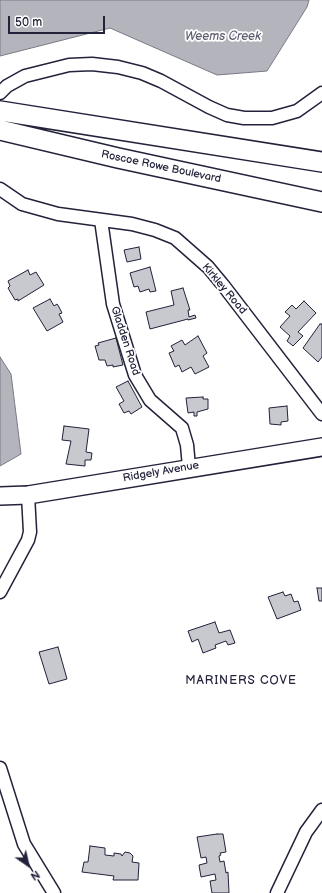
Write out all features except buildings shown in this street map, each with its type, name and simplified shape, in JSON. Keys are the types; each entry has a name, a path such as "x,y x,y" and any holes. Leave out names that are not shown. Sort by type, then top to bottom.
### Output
{"main road":[{"path":"0,111 322,162"},
{"name":"Roscoe Rowe Boulevard","path":"0,130 125,160 322,202"},
{"name":"Ridgely Avenue","path":"0,496 28,495 189,467 322,447"}],"street":[{"path":"0,93 7,86 26,76 69,65 92,64 118,67 142,73 161,81 209,107 226,114 244,118 272,118 297,111 322,93"},
{"name":"Kirkley Road","path":"0,189 22,204 58,214 132,224 155,230 175,238 208,267 322,414"},
{"name":"Gladden Road","path":"101,220 113,304 135,375 150,400 182,428 187,445 189,467"},
{"path":"0,592 28,540 30,532 28,495"},
{"path":"0,768 24,844 54,893"},
{"path":"278,893 306,832 322,810"}],"water":[{"name":"Weems Creek","path":"0,0 309,0 307,7 267,71 217,75 110,28 0,56"},
{"path":"0,357 11,374 21,454 0,466"}],"district":[{"name":"MARINERS COVE","path":"241,681"}]}
